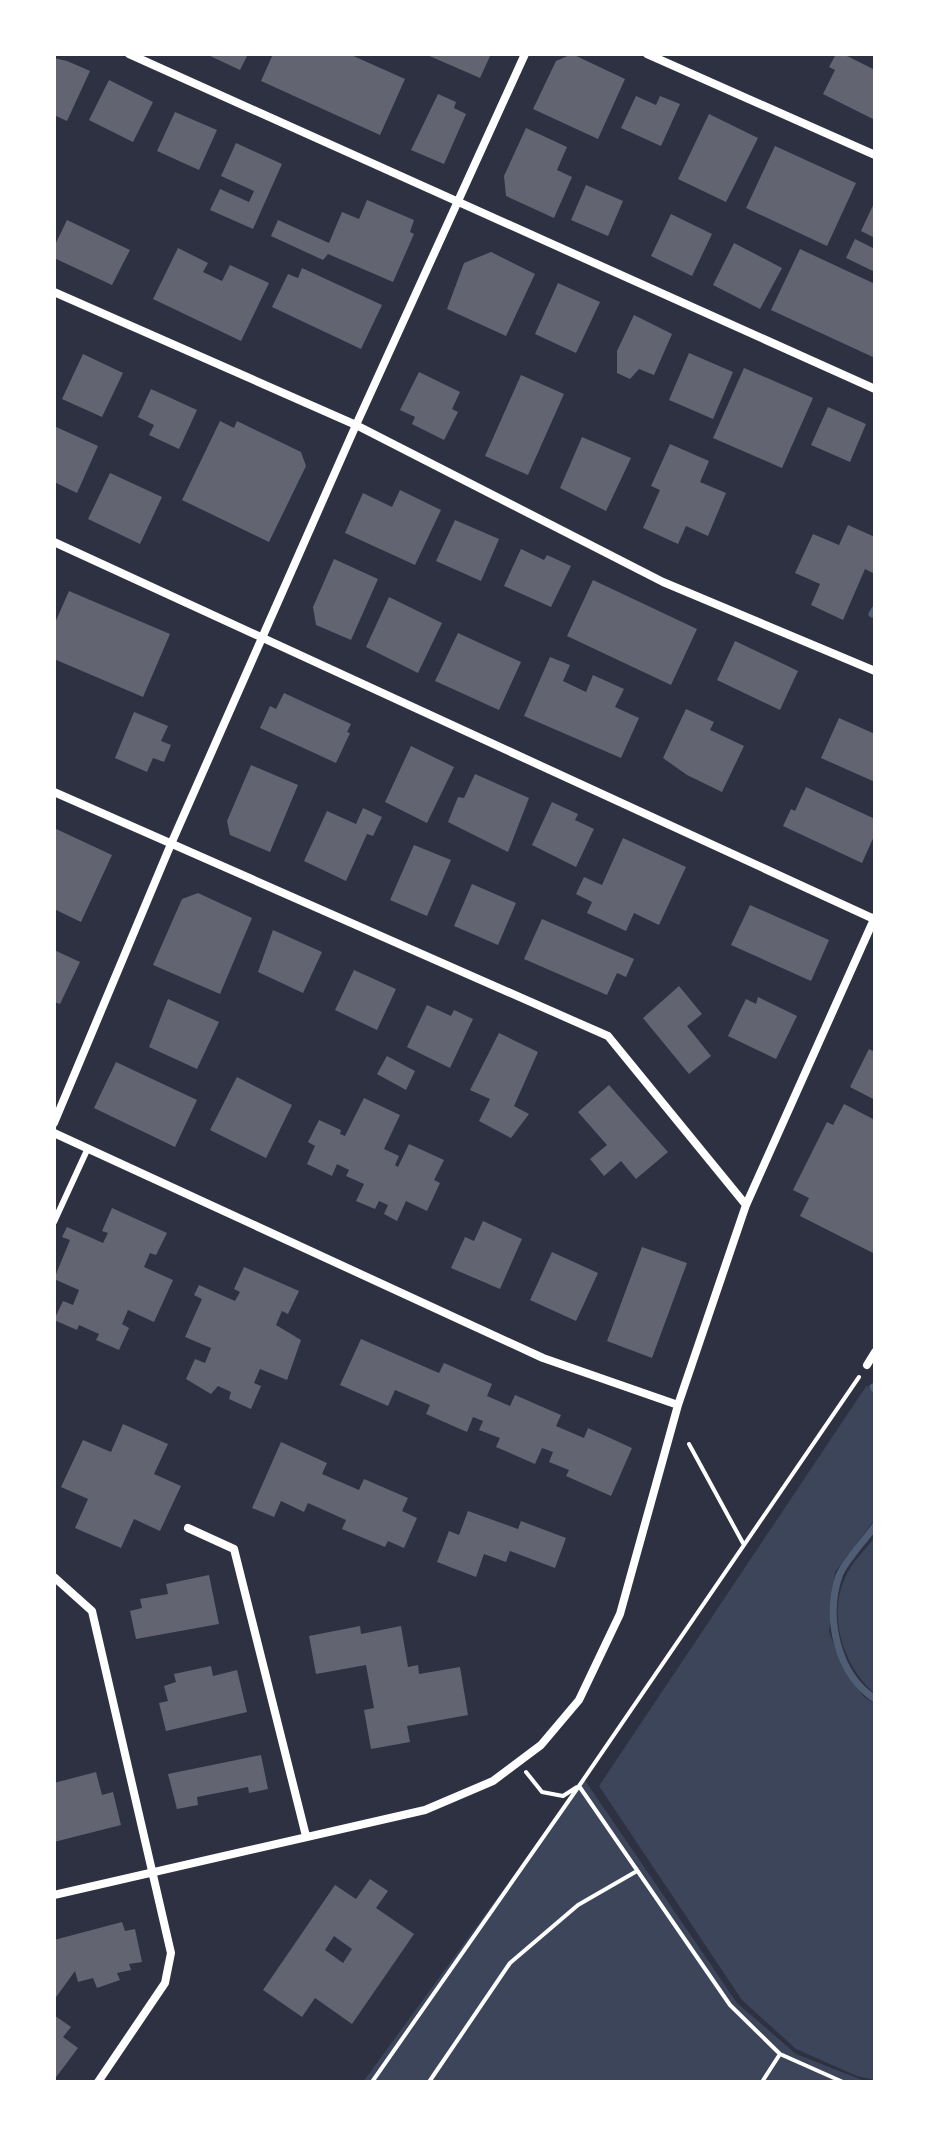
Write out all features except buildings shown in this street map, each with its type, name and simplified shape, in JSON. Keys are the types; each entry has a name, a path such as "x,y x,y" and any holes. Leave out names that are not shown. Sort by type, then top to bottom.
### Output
{"street":[{"path":"129,54 875,389"},
{"path":"54,1123 171,844 356,425 525,54"},
{"path":"647,54 875,155"},
{"path":"54,292 356,425 663,582 875,671"},
{"path":"54,542 875,918 746,1205 678,1405 620,1614 579,1700 541,1745 493,1781 425,1810 54,1895"},
{"path":"54,792 608,1036 746,1205"},
{"path":"54,1133 543,1358 678,1405"},
{"path":"867,1365 875,1352"},
{"path":"188,1528 234,1549 306,1836"},
{"path":"54,1577 92,1611 171,1953 165,1983 98,2082"}],"lane":[{"path":"54,1222 88,1148"}],"path":[{"path":"372,2082 867,1365"},
{"path":"689,1444 744,1545"},
{"path":"518,1762 542,1792 563,1796 579,1786"},
{"path":"579,1786 730,2005 780,2054 843,2082"},
{"path":"429,2082 510,1963 578,1905 637,1871"},
{"path":"762,2082 780,2054"}],"shaded area":[{"path":"867,1385 875,1396 875,1519 835,1572 829,1632 844,1670 864,1697 875,1704 875,2080 857,2076 796,2049 742,2000 599,1786"},
{"path":"875,1537 875,1694 847,1656 838,1625 838,1609 848,1572"},
{"path":"584,1779 737,2003 796,2054 867,2082 363,2082"}],"waterway":[{"path":"872,614 875,609"},
{"path":"875,1526 842,1570 833,1609 834,1627 843,1660 851,1675 875,1699"}]}
